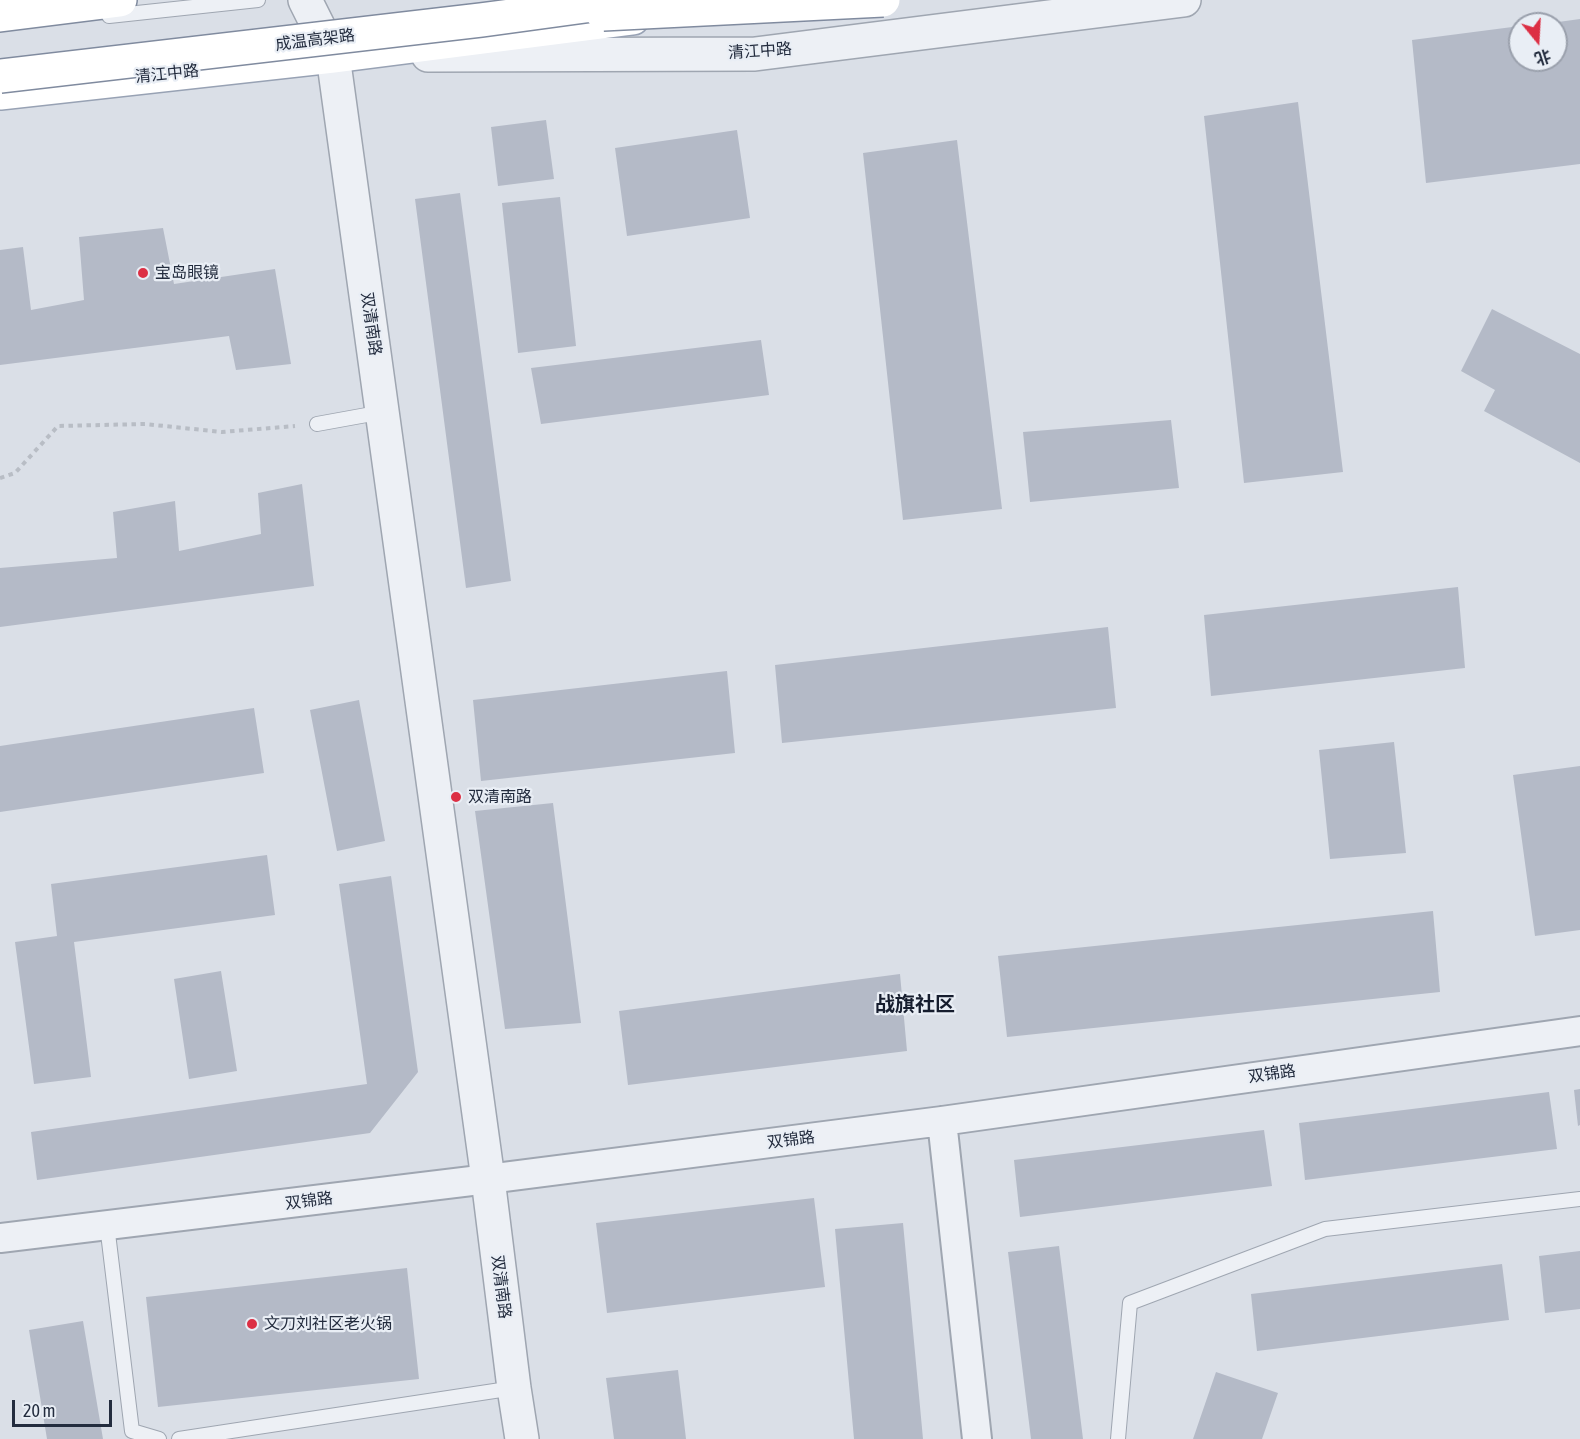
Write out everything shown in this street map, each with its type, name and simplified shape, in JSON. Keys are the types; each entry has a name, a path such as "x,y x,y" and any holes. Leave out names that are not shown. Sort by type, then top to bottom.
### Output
{"main road":[{"path":"4,23 120,0"},
{"name":"成温高架路","path":"0,76 481,20 629,0"},
{"name":"清江中路","path":"0,93 333,56 776,0"},
{"path":"481,20 883,0"}],"street":[{"name":"双清南路","path":"305,0 333,56 522,1439"},
{"name":"清江中路","path":"333,56 755,54 1185,0"},
{"name":"双锦路","path":"0,1239 942,1120 1580,1031"},
{"path":"942,1120 977,1439"}],"lane":[{"path":"94,18 258,0"},
{"path":"317,424 383,412"},
{"path":"1118,1439 1130,1303 1325,1229 1580,1198"},
{"path":"107,1226 132,1431 159,1439"},
{"path":"179,1439 514,1388"}],"path":[{"path":"0,478 15,473 58,426 146,424 222,432 317,424"}],"building":[{"path":"1580,19 1580,164 1426,183 1412,40 1508,28 1508,72 1568,72 1568,21"},
{"path":"1298,102 1343,472 1244,483 1204,116"},
{"path":"546,120 554,179 498,186 491,127"},
{"path":"737,130 750,218 627,236 615,148"},
{"path":"957,140 1002,509 903,520 863,153"},
{"path":"460,193 511,581 466,588 415,199"},
{"path":"560,197 576,346 518,353 502,203"},
{"path":"163,228 174,284 275,269 291,364 236,370 229,336 0,365 0,250 23,247 31,310 84,300 79,237"},
{"path":"1492,309 1580,354 1580,463 1484,411 1495,390 1461,371"},
{"path":"761,340 769,395 541,424 531,368"},
{"path":"1171,420 1179,488 1030,502 1023,432"},
{"path":"302,484 314,586 0,627 0,568 117,558 113,512 175,501 179,551 261,534 258,493"},
{"path":"1458,587 1465,668 1211,696 1204,615"},
{"path":"1108,627 1116,708 782,743 775,665"},
{"path":"727,671 735,753 481,781 473,700"},
{"path":"359,700 385,841 337,851 310,710"},
{"path":"254,708 264,773 0,812 0,746"},
{"path":"1394,742 1406,853 1330,859 1319,750"},
{"path":"1580,766 1580,930 1535,936 1513,775"},
{"path":"553,803 581,1023 505,1029 475,811"},
{"path":"267,855 275,915 74,942 91,1077 34,1084 15,942 57,936 51,884"},
{"path":"391,876 418,1072 370,1133 37,1180 31,1132 367,1084 339,884"},
{"path":"1433,911 1440,992 1007,1037 998,956"},
{"path":"221,971 237,1071 189,1079 174,979"},
{"path":"900,974 907,1051 628,1085 619,1011"},
{"path":"1580,1089 1580,1125 1578,1126 1574,1090"},
{"path":"1549,1092 1557,1149 1305,1180 1299,1123"},
{"path":"1264,1130 1272,1186 1020,1217 1014,1160"},
{"path":"814,1198 825,1287 607,1313 596,1223"},
{"path":"903,1223 923,1439 854,1439 835,1229"},
{"path":"1059,1246 1083,1439 1031,1439 1008,1252"},
{"path":"1580,1251 1580,1309 1545,1313 1539,1256"},
{"path":"1502,1264 1509,1320 1257,1351 1251,1294"},
{"path":"407,1268 419,1379 158,1407 146,1297"},
{"path":"83,1321 103,1439 47,1439 29,1330"},
{"path":"678,1370 686,1439 614,1439 606,1378"},
{"path":"1216,1372 1278,1393 1262,1439 1193,1439"}],"place":[{"name":"宝岛眼镜","path":"143,273"},
{"name":"双清南路","path":"456,797"},
{"name":"文刀刘社区老火锅","path":"252,1324"}],"district":[{"name":"战旗社区","path":"915,1005"}]}
